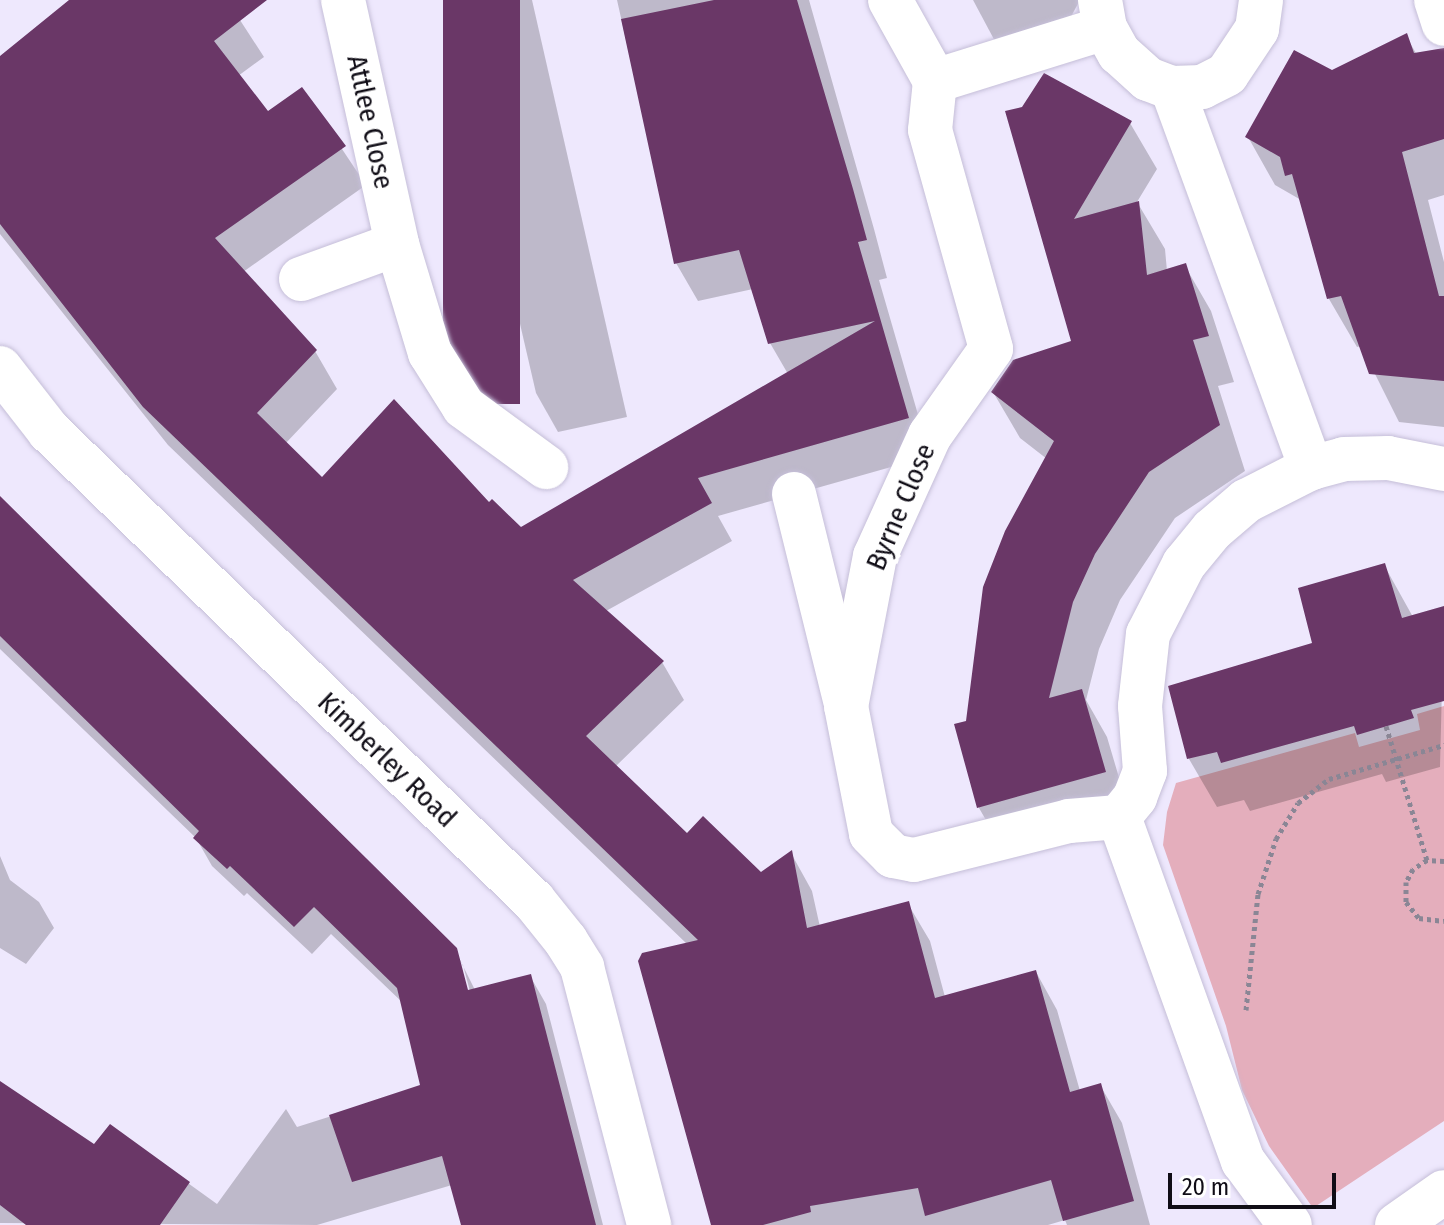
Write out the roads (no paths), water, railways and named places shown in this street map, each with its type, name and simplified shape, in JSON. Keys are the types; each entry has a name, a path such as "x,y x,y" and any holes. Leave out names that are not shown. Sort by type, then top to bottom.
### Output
{"street":[{"name":"Attlee Close","path":"343,0 397,244 430,353 464,407 546,467"},
{"path":"890,0 935,81 1103,14 1131,66 1172,88 1202,87 1227,74 1257,29 1261,0"},
{"path":"1436,0 1444,24"},
{"name":"Byrne Close","path":"935,81 930,130 991,349 930,435 875,556 846,706 871,834 893,856 914,860 1069,821 1119,817"},
{"path":"1172,88 1311,468"},
{"path":"301,279 397,244"},
{"name":"Kimberley Road","path":"0,368 59,441 534,901 566,941 582,967 649,1225"},
{"path":"1290,1225 1243,1161 1119,817 1135,797 1145,771 1141,669 1148,634 1163,600 1212,530 1246,501 1311,468 1344,459 1388,458 1444,469"},
{"path":"794,494 823,628 846,706"},
{"path":"1397,1225 1444,1192"}]}
